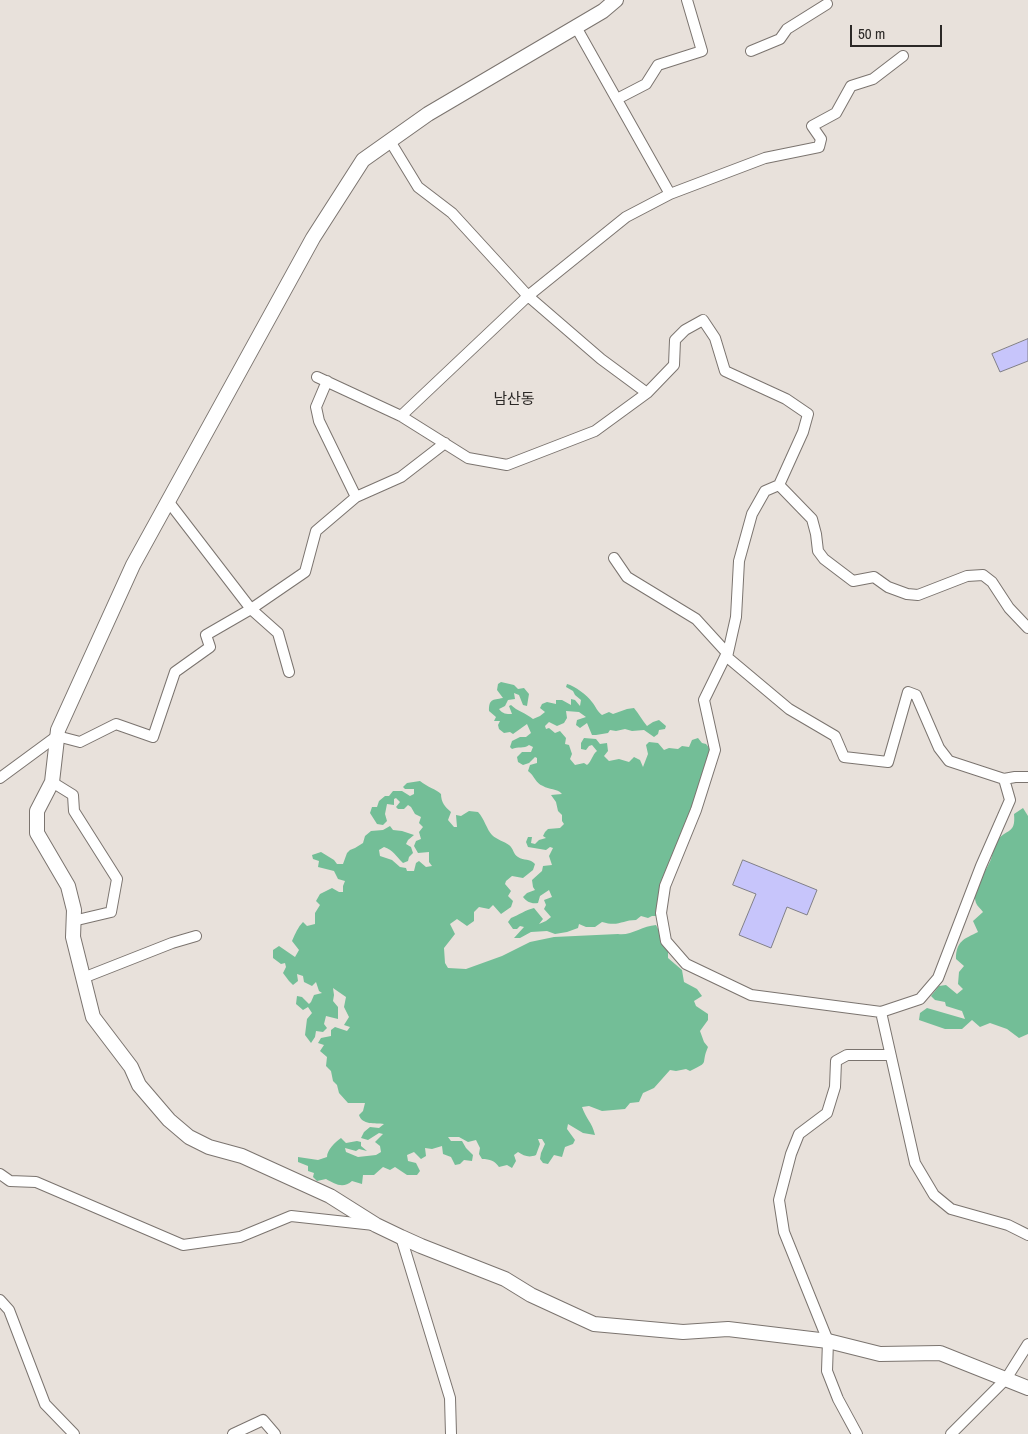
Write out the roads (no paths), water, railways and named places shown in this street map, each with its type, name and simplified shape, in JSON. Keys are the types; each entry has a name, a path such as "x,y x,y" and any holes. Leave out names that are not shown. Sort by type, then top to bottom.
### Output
{"street":[{"path":"616,0 603,11 428,114 363,160 313,238 133,564 58,730 52,782 37,811 37,833 68,886 74,910 73,937 93,1017 132,1066 140,1085 169,1120 189,1137 209,1147 242,1156 330,1196 376,1225 421,1246 505,1279 530,1295 594,1324 683,1332 728,1329 828,1341 880,1354 940,1353 1028,1388"},
{"path":"617,100 646,84 658,66 702,51 687,0"},
{"path":"751,51 780,39 787,29 827,4"},
{"path":"576,27 670,194"},
{"path":"401,416 528,296 626,217 670,194 765,158 819,147 821,139 812,126 836,112 851,86 873,79 903,56"},
{"path":"390,141 418,187 452,213 528,296 601,359 647,393"},
{"path":"317,377 401,416 468,458 508,464 595,431 647,393 674,365 675,340 685,330 703,320 715,338 725,370 786,399 808,414 803,432 780,485 765,491 752,514 739,561 736,617 726,657 789,708 835,736 844,757 888,762 908,692 916,695 939,748 949,761 1004,779 1028,777"},
{"path":"327,381 316,407 319,421 356,496"},
{"path":"57,736 80,742 116,724 154,737 175,672 210,647 206,635 251,609 305,572 316,531 356,496 401,477 445,443"},
{"path":"780,485 812,518 818,552 824,559 853,580 874,577 888,587 907,594 918,595 967,576 983,575 992,582 1009,608 1028,628"},
{"path":"168,501 251,609 278,633 289,672"},
{"path":"614,558 627,577 696,619 728,653"},
{"path":"728,653 704,700 715,750 696,810 665,886 661,913 666,941 686,964 751,996 881,1012 920,999 938,978 981,866 1010,800 1004,779"},
{"path":"0,778 57,736"},
{"path":"52,782 73,795 74,811 117,879 111,912 74,921"},
{"path":"83,978 172,943 196,936"},
{"path":"881,1012 915,1163 934,1195 951,1209 1008,1226 1028,1236"},
{"path":"857,1434 838,1399 827,1371 828,1341 784,1232 779,1200 791,1154 799,1134 827,1113 835,1087 836,1060 847,1055 890,1055"},
{"path":"0,1174 10,1181 36,1182 183,1245 240,1237 291,1216 376,1225"},
{"path":"401,1237 450,1398 451,1434"},
{"path":"0,1300 10,1310 45,1404 74,1434"},
{"path":"951,1434 1006,1378 1028,1344"},
{"path":"233,1434 264,1420 275,1434"}],"district":[{"name":"남산동","path":"514,400"}]}
